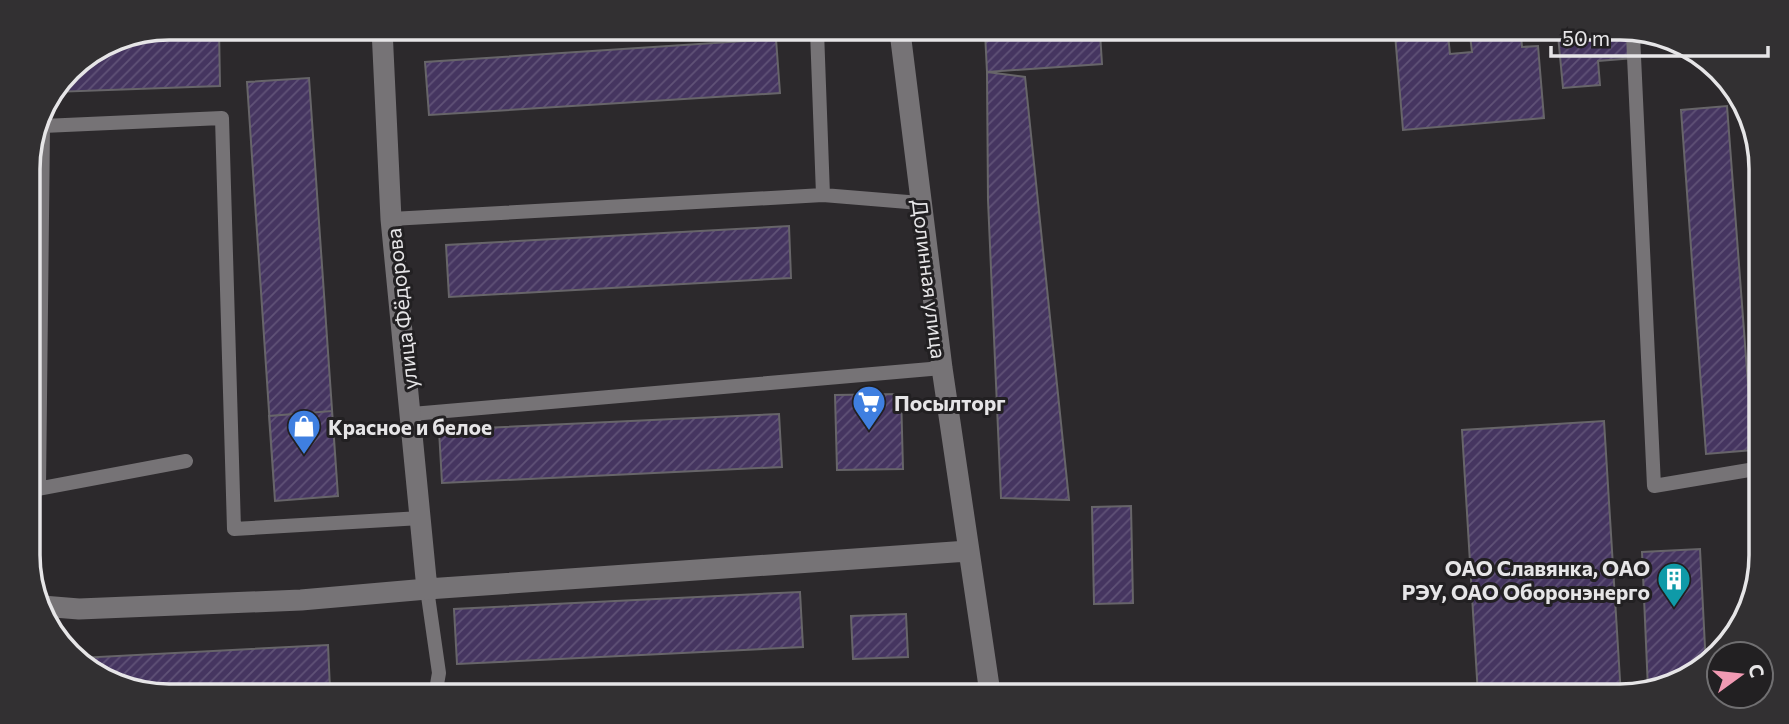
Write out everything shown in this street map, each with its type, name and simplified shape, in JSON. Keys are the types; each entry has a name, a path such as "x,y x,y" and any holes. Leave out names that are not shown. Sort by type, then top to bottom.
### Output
{"street":[{"name":"Долинная улица","path":"901,40 942,368 989,683"},
{"name":"улица Фёдорова","path":"383,41 391,219 427,589"},
{"path":"52,607 79,609 301,600 968,551"}],"lane":[{"path":"817,41 822,195"},
{"path":"1633,41 1654,486 1749,470"},
{"path":"48,126 222,118 234,530 421,518"},
{"path":"41,212 42,149"},
{"path":"391,219 822,195 920,203"},
{"path":"412,414 942,368"},
{"path":"40,488 186,461"},
{"path":"427,589 439,673 437,684"}],"building":[{"path":"985,40 1100,40 1102,64 987,72"},
{"path":"1396,40 1449,40 1450,54 1472,52 1471,40 1521,40 1522,47 1538,46 1544,118 1403,130"},
{"path":"1558,40 1632,41 1634,58 1598,61 1600,85 1563,88"},
{"path":"161,41 219,41 220,86 67,92 84,72 105,57 136,45"},
{"path":"776,41 780,93 429,115 425,62"},
{"path":"987,72 1025,77 1069,500 1001,498 988,200"},
{"path":"309,78 338,496 275,501 247,82"},
{"path":"1727,106 1749,397 1749,450 1706,454 1681,110"},
{"path":"789,226 791,278 449,297 446,245"},
{"name":"Посылторг","path":"901,394 903,469 837,470 835,395"},
{"name":"Красное и белое","path":"332,411 338,496 275,501 269,416"},
{"path":"779,414 782,467 442,483 439,430"},
{"path":"1604,421 1620,683 1477,683 1462,430"},
{"path":"1131,506 1133,603 1094,604 1092,507"},
{"name":"ОАО Славянка, ОАО РЭУ, ОАО Оборонэнерго","path":"1700,549 1705,651 1684,667 1648,680 1642,552"},
{"path":"800,592 803,647 457,664 454,609"},
{"path":"906,614 908,657 853,659 851,616"},
{"path":"328,645 330,684 169,684 128,677 91,657"}],"place":[{"name":"Посылторг","path":"869,432"},
{"name":"Красное и белое","path":"304,456"},
{"name":"ОАО Славянка, ОАО РЭУ, ОАО Оборонэнерго","path":"1674,609"}]}
